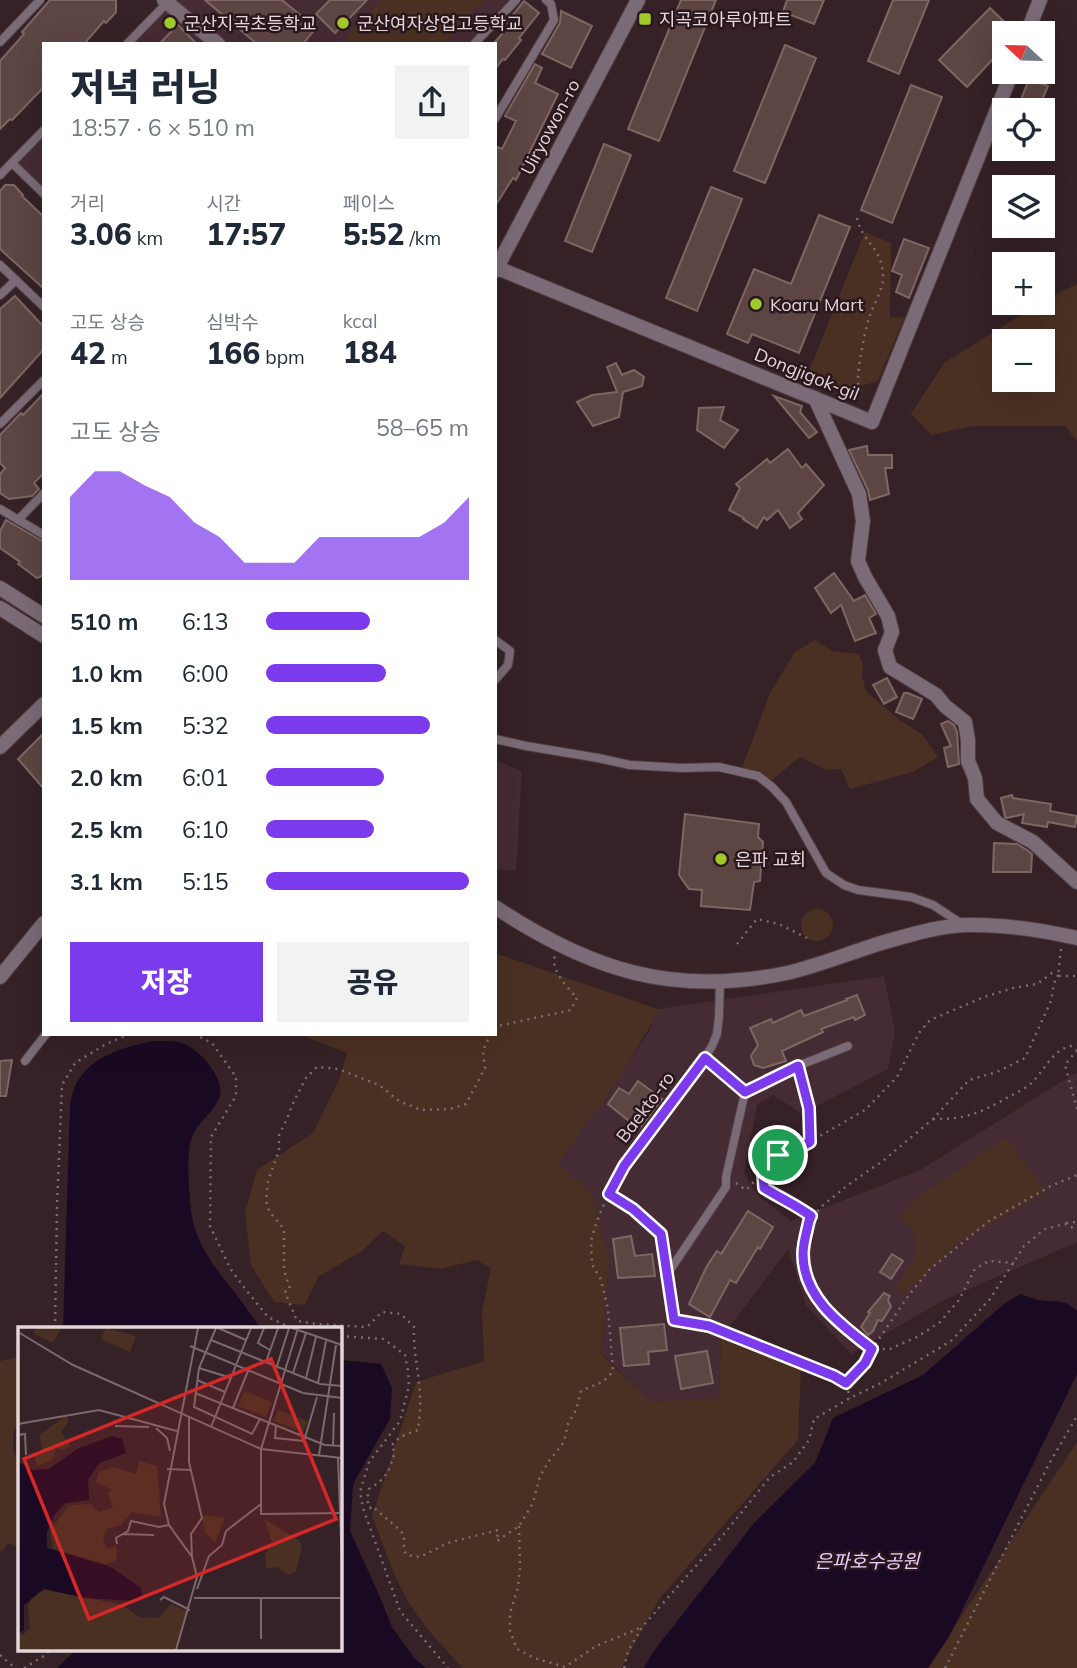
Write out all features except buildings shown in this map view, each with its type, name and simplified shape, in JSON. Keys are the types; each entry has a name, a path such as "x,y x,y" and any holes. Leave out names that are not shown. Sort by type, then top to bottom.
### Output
{"street":[{"name":"Uiryowon-ro","path":"497,267 638,0"},
{"path":"1032,21 1040,0"},
{"path":"167,1 216,42"},
{"name":"Dongjigok-gil","path":"497,269 872,422 1007,84"},
{"path":"815,398 859,494 863,521 858,561 888,616 892,632 885,650 890,667 936,695 944,706 965,722 968,761 975,778 978,799 997,823 1033,842 1077,882"},
{"path":"0,588 42,615"},
{"path":"0,608 42,635"},
{"path":"0,747 42,706"},
{"path":"499,910 588,959 632,973 665,979 720,982 790,972 888,941 964,925 1035,929 1070,937"},
{"path":"0,976 42,925"}],"lane":[{"path":"1,38 40,0"},
{"path":"476,42 516,0"},
{"path":"497,115 554,20 551,4 547,0"},
{"path":"129,42 167,1"},
{"path":"0,175 42,132"},
{"path":"12,163 42,192"},
{"path":"0,265 42,305"},
{"path":"0,295 16,280"},
{"path":"0,424 42,382"},
{"path":"18,520 42,495"},
{"path":"0,509 42,534"},
{"path":"497,641 510,651 508,666 497,678"},
{"path":"497,739 630,765 719,767 758,776 786,802 826,873 844,885 858,890 911,897 933,905 964,925"},
{"name":"Baekto-ro","path":"609,1194 624,1166 712,1046 716,1034 720,982"},
{"path":"24,1061 44,1036"},
{"path":"745,1092 798,1066 848,1046"},
{"path":"705,1058 745,1092"},
{"path":"668,1273 726,1187 745,1092"},
{"path":"609,1194 633,1209 661,1234 674,1320 709,1326"}],"path":[{"path":"857,218 861,232 876,250 883,274 864,341 858,383 862,393"},
{"path":"737,944 757,919 779,924 807,937"},
{"path":"1014,1263 989,1261 975,1269 959,1300 940,1322 917,1337 890,1349 872,1349 841,1325 815,1297 806,1279 803,1253 811,1216 933,1119 969,1080 997,1072 1025,1058 1051,1001 1054,983 1070,937"},
{"path":"497,1027 571,1010 577,998 555,968 553,960 560,945"},
{"path":"811,1216 764,1188 762,1159 799,1148 864,1110 897,1077 919,1033 930,1020 984,997 1038,984 1052,974 1077,976"},
{"path":"111,1036 112,1042"},
{"path":"55,1327 62,1085 75,1063 126,1036"},
{"path":"198,1036 212,1044 236,1077 236,1096 211,1137 210,1226 230,1268 253,1299 268,1317 289,1327"},
{"path":"491,1036 483,1052 485,1068 466,1104 450,1109 421,1110 399,1101 379,1086 338,1069 317,1067 306,1078 279,1135 279,1150 268,1181 266,1200 269,1211 284,1229 284,1270 290,1289 285,1292 297,1321 367,1327 382,1311 401,1314 414,1327 413,1346 421,1397 418,1430 400,1437 391,1446 395,1452 386,1475 369,1489 367,1500 370,1508 372,1506 401,1531 407,1555 420,1557 448,1543 498,1530 497,1541 519,1526 533,1503 540,1476 564,1442 581,1391 604,1383 612,1371 608,1309 601,1280 592,1264 591,1241 609,1194"},
{"path":"933,1119 953,1119 978,1113 1029,1085 1056,1054 1067,1046 1077,1045"},
{"path":"1077,1050 1065,1065 1077,1109"},
{"path":"798,1066 809,1108 810,1142"},
{"path":"746,1190 764,1171"},
{"path":"846,1383 865,1363 909,1295 929,1270 989,1221 1051,1186 1077,1175"},
{"path":"624,1668 628,1651 643,1626 771,1477 793,1462 809,1440 814,1419 951,1341 990,1299 1024,1246 1045,1229 1077,1222"},
{"path":"1065,1224 1077,1230"},
{"path":"709,1326 834,1376 846,1383 850,1398"},
{"path":"341,1336 384,1339 405,1355 408,1386 400,1421 369,1462 360,1492 363,1508 400,1611 448,1668"},
{"path":"945,1668 1049,1464 1076,1418"},
{"path":"519,1526 520,1569 510,1613 510,1631 517,1648 534,1658 565,1667 596,1646 643,1626"},
{"path":"24,1668 50,1650"},
{"path":"0,1655 15,1668"}],"shaded area":[{"name":"군산여자상업고등학교","path":"170,0 516,0 476,42 129,42"},
{"path":"382,0 484,0 445,42 343,42"},
{"path":"42,132 42,192 12,163"},
{"path":"865,232 891,243 890,317 904,318 878,381 850,389 839,389 807,376"},
{"path":"1077,284 1077,441 1065,426 974,426 931,435 911,414 944,363 992,333 992,392 1055,392 1055,329 998,329 1021,315 1055,315 1055,295"},
{"path":"815,640 832,651 859,654 866,691 899,720 922,734 938,757 913,772 850,789 841,769 827,770 800,757 766,785 742,768 770,693 795,652"},
{"path":"497,761 522,771 516,870 497,870"},
{"path":"817,909 829,913 833,925 829,937 817,941 805,937 801,925 805,913"},
{"path":"497,954 660,1010 621,1074 558,1164 592,1194 609,1261 601,1354 651,1401 719,1398 721,1338 801,1367 798,1440 660,1598 621,1668 463,1668 429,1630 405,1596 372,1516 416,1382 484,1361 482,1311 491,1268 476,1260 441,1269 399,1264 405,1246 383,1231 362,1251 318,1277 305,1305 274,1302 251,1265 245,1213 257,1170 313,1133 339,1080 347,1053 303,1036 497,1036"},
{"path":"884,976 895,1032 888,1069 802,1114 773,1095 757,1105 744,1173 758,1196 791,1221 920,1170 1077,1072 1077,1242 942,1301 851,1354 806,1305 788,1249 721,1338 719,1398 651,1401 601,1353 609,1261 558,1164 650,1030 658,1009"},
{"path":"1006,1138 1045,1192 960,1242 906,1295 895,1288 916,1256 913,1255 915,1234 900,1220 911,1202"},
{"path":"18,1357 18,1424 13,1432 13,1449 18,1464 18,1551 17,1546 7,1543 0,1552 0,1361"},
{"path":"1077,1442 1077,1668 927,1668"}],"water":[{"path":"153,1041 185,1044 204,1058 215,1073 220,1088 218,1101 197,1128 189,1148 192,1217 207,1255 260,1327 63,1327 70,1105 73,1091 87,1069 97,1061"},
{"name":"은파호수공원","path":"1020,1294 1038,1300 1063,1302 1077,1311 1077,1374 949,1637 928,1668 644,1668 653,1652 755,1522 815,1463 833,1418 923,1375 1004,1304"},
{"path":"341,1360 381,1364 392,1388 390,1419 353,1484 350,1531 392,1627 415,1659 426,1668 57,1668 76,1650 341,1650"}],"place":[{"name":"지곡코아루아파트","path":"645,19"},
{"name":"군산지곡초등학교","path":"170,23"},
{"name":"군산여자상업고등학교","path":"343,23"},
{"name":"Koaru Mart","path":"756,304"},
{"name":"은파 교회","path":"721,859"}],"route":[{"path":"705,1058 745,1092 798,1066 809,1108 810,1142 778,1155 762,1159 764,1188 811,1216 803,1253 806,1279 815,1297 841,1325 872,1349 865,1363 846,1383 709,1326 674,1320 661,1234 633,1209 609,1194 624,1166 705,1058"}]}
